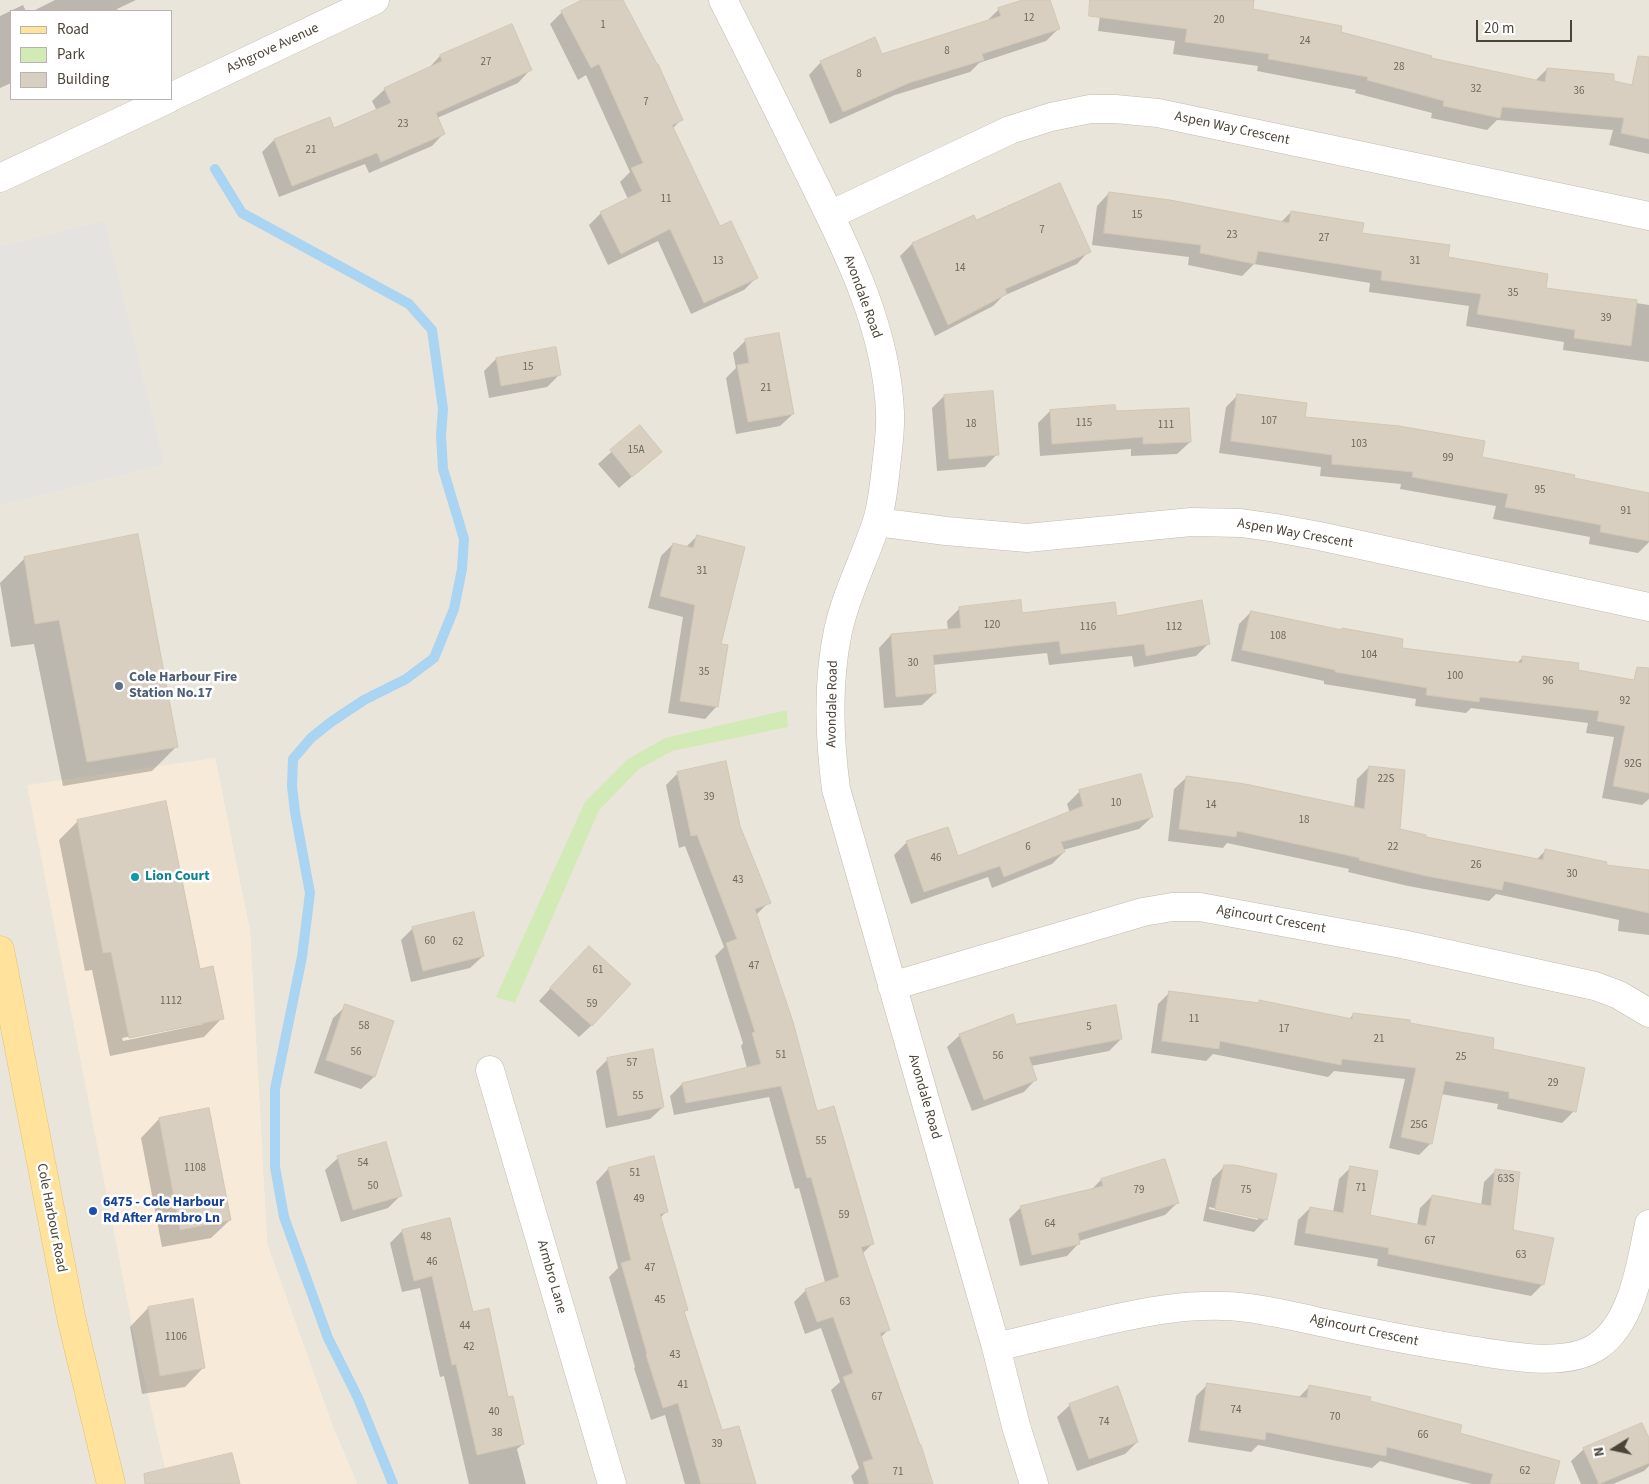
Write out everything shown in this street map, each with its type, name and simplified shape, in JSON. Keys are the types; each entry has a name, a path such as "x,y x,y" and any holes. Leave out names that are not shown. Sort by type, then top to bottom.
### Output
{"main road":[{"name":"Cole Harbour Road","path":"0,950 71,1317 111,1484"}],"street":[{"name":"Ashgrove Avenue","path":"172,97 375,0"},
{"name":"Avondale Road","path":"724,0 830,216 858,278 874,322 886,370 890,413 890,436 886,468 877,522 838,630 833,661 830,715 831,752 836,789 1034,1484"},
{"name":"Ashgrove Avenue","path":"0,178 166,100"},
{"name":"Aspen Way Crescent","path":"830,216 1010,130 1073,112 1115,109 1158,113 1649,216"},
{"name":"Aspen Way Crescent","path":"877,522 946,531 1027,538 1191,522 1241,523 1319,536 1649,607"},
{"name":"Agincourt Crescent","path":"892,986 1143,912 1172,907 1200,908 1402,944 1595,986 1619,995 1649,1013"},
{"name":"Armbro Lane","path":"490,1070 612,1484"},
{"name":"Agincourt Crescent","path":"996,1347 1141,1313 1176,1307 1230,1306 1270,1311 1412,1341 1476,1351 1540,1358 1572,1356 1597,1346 1617,1327 1624,1315 1636,1282 1649,1224"}],"shaded area":[{"path":"0,0 1649,0 1649,1484 357,1484 333,1427 267,1244 250,932 215,758 131,1320 169,1484 0,1484"},
{"path":"104,221 164,464 0,505 0,247"},
{"path":"215,758 250,932 267,1244 333,1427 357,1484 169,1484 131,1320 27,785"}],"green space":[{"path":"787,710 788,727 672,751 639,769 599,810 515,1003 496,997 585,802 628,759 665,738"}],"building":[{"path":"582,0 623,0 658,64 683,120 672,125 720,226 731,221 758,278 704,303 670,229 621,254 600,212 642,191 631,168 643,163 599,64 591,68 561,11"},
{"path":"1023,0 1050,0 1060,29 982,54 984,60 909,83 843,112 820,61 875,37 882,54 1001,16 998,8"},
{"path":"1090,0 1254,0 1253,9 1342,26 1341,32 1432,56 1431,58 1545,82 1547,68 1614,74 1614,81 1632,85 1638,56 1649,57 1649,139 1621,133 1624,118 1502,107 1500,118 1443,106 1444,101 1367,80 1368,77 1268,59 1269,54 1185,42 1187,29 1089,16"},
{"path":"512,24 532,70 436,113 445,134 381,162 377,153 292,186 274,139 330,117 334,128 391,103 384,88 442,61 440,55"},
{"path":"1060,183 1091,252 1005,289 1007,294 948,325 912,243 974,215 976,220"},
{"path":"1109,192 1170,200 1289,223 1291,211 1364,223 1362,233 1450,245 1448,257 1548,274 1546,288 1637,300 1631,346 1574,338 1575,330 1477,314 1481,294 1381,280 1382,271 1258,251 1255,264 1200,253 1201,245 1104,233"},
{"path":"779,333 794,414 748,422 737,365 749,363 745,339"},
{"path":"556,347 561,375 501,386 496,358"},
{"path":"993,391 999,455 949,459 944,395"},
{"path":"1237,394 1307,403 1305,417 1399,426 1485,441 1482,457 1575,475 1574,478 1649,493 1649,541 1600,532 1601,525 1505,507 1508,494 1412,477 1413,472 1332,464 1332,455 1231,441"},
{"path":"1115,405 1116,411 1189,408 1191,442 1143,444 1143,437 1052,444 1050,410"},
{"path":"640,425 662,452 632,477 610,450"},
{"name":"Cole Harbour Fire Station No.17","path":"138,534 178,747 87,762 59,620 35,624 24,557"},
{"path":"697,535 745,547 721,644 728,645 718,707 680,701 695,605 660,596 673,543 693,548"},
{"path":"1021,600 1022,613 1115,602 1117,616 1202,600 1210,644 1146,656 1144,644 1061,654 1059,641 933,655 936,693 896,697 891,634 961,628 959,607"},
{"path":"1251,611 1342,630 1342,628 1403,639 1402,648 1522,663 1522,656 1579,663 1578,670 1634,680 1637,667 1649,668 1649,793 1613,786 1625,726 1597,721 1599,711 1480,697 1479,702 1426,695 1427,688 1335,672 1335,670 1242,650"},
{"path":"726,761 740,826 771,903 755,909 793,1022 817,1111 834,1106 874,1244 861,1247 890,1330 880,1333 921,1445 933,1484 869,1484 863,1462 873,1459 843,1377 853,1373 833,1317 817,1322 805,1289 839,1277 811,1177 807,1178 781,1086 686,1103 682,1083 761,1064 752,1033 755,1032 726,943 737,939 697,835 691,836 677,772"},
{"path":"1369,766 1405,770 1400,829 1426,835 1426,837 1543,860 1545,849 1607,862 1606,865 1649,870 1649,913 1504,881 1502,890 1426,876 1359,860 1360,858 1237,831 1236,837 1179,829 1186,776 1245,784 1364,809"},
{"path":"1141,774 1153,817 1061,842 1065,852 1004,877 1000,866 924,892 906,841 948,827 958,856 1083,806 1079,790"},
{"name":"Lion Court","path":"166,801 200,969 213,966 224,1019 129,1038 111,952 103,953 77,820"},
{"path":"474,912 484,956 423,971 412,927"},
{"path":"589,946 631,984 592,1026 550,988"},
{"path":"1169,991 1259,1003 1259,1000 1352,1019 1353,1013 1410,1020 1410,1023 1494,1038 1493,1049 1585,1068 1576,1112 1509,1098 1509,1092 1445,1081 1432,1144 1401,1137 1416,1068 1342,1059 1341,1065 1220,1041 1219,1049 1162,1041"},
{"path":"345,1004 394,1021 375,1077 326,1060"},
{"path":"1116,1005 1122,1039 1029,1057 1037,1080 984,1100 959,1034 1013,1014 1016,1024"},
{"path":"653,1049 664,1107 618,1116 607,1058"},
{"path":"209,1108 231,1220 180,1230 159,1118"},
{"path":"386,1142 402,1196 353,1210 337,1156"},
{"path":"654,1156 668,1212 660,1214 688,1310 684,1311 722,1430 739,1426 756,1484 701,1484 678,1403 663,1408 646,1355 621,1263 631,1260 608,1168"},
{"path":"1165,1159 1179,1203 1078,1233 1080,1244 1032,1255 1020,1206 1103,1186 1101,1179"},
{"path":"1224,1165 1235,1165 1277,1174 1267,1220 1215,1209"},
{"path":"1350,1166 1378,1171 1370,1215 1426,1226 1432,1195 1491,1206 1495,1169 1520,1172 1513,1230 1554,1238 1544,1285 1388,1254 1389,1248 1305,1233 1310,1207 1343,1213"},
{"path":"450,1218 473,1312 489,1308 508,1397 513,1396 524,1444 477,1455 456,1364 452,1365 432,1276 414,1281 402,1230"},
{"path":"193,1299 205,1368 160,1376 148,1307"},
{"path":"1207,1383 1307,1398 1309,1385 1371,1397 1370,1401 1462,1425 1460,1433 1560,1461 1554,1484 1490,1484 1493,1474 1387,1447 1386,1456 1266,1432 1265,1440 1200,1430"},
{"path":"1118,1386 1138,1442 1089,1459 1069,1404"},
{"path":"1642,1423 1649,1438 1649,1463 1599,1484 1583,1448"},
{"path":"232,1453 240,1484 145,1484 144,1474"}],"waterway":[{"path":"215,169 242,213 409,304 432,330 443,409 441,435 443,469 464,539 462,569 454,609 434,658 406,679 364,700 331,722 311,738 293,759 292,786 295,812 310,893 302,957 275,1089 275,1167 284,1217 328,1338 358,1398 393,1484"}],"place":[{"name":"Cole Harbour Fire Station No.17","path":"119,686"},
{"name":"Lion Court","path":"135,877"},
{"name":"6475 - Cole Harbour Rd After Armbro Ln","path":"93,1211"}]}
